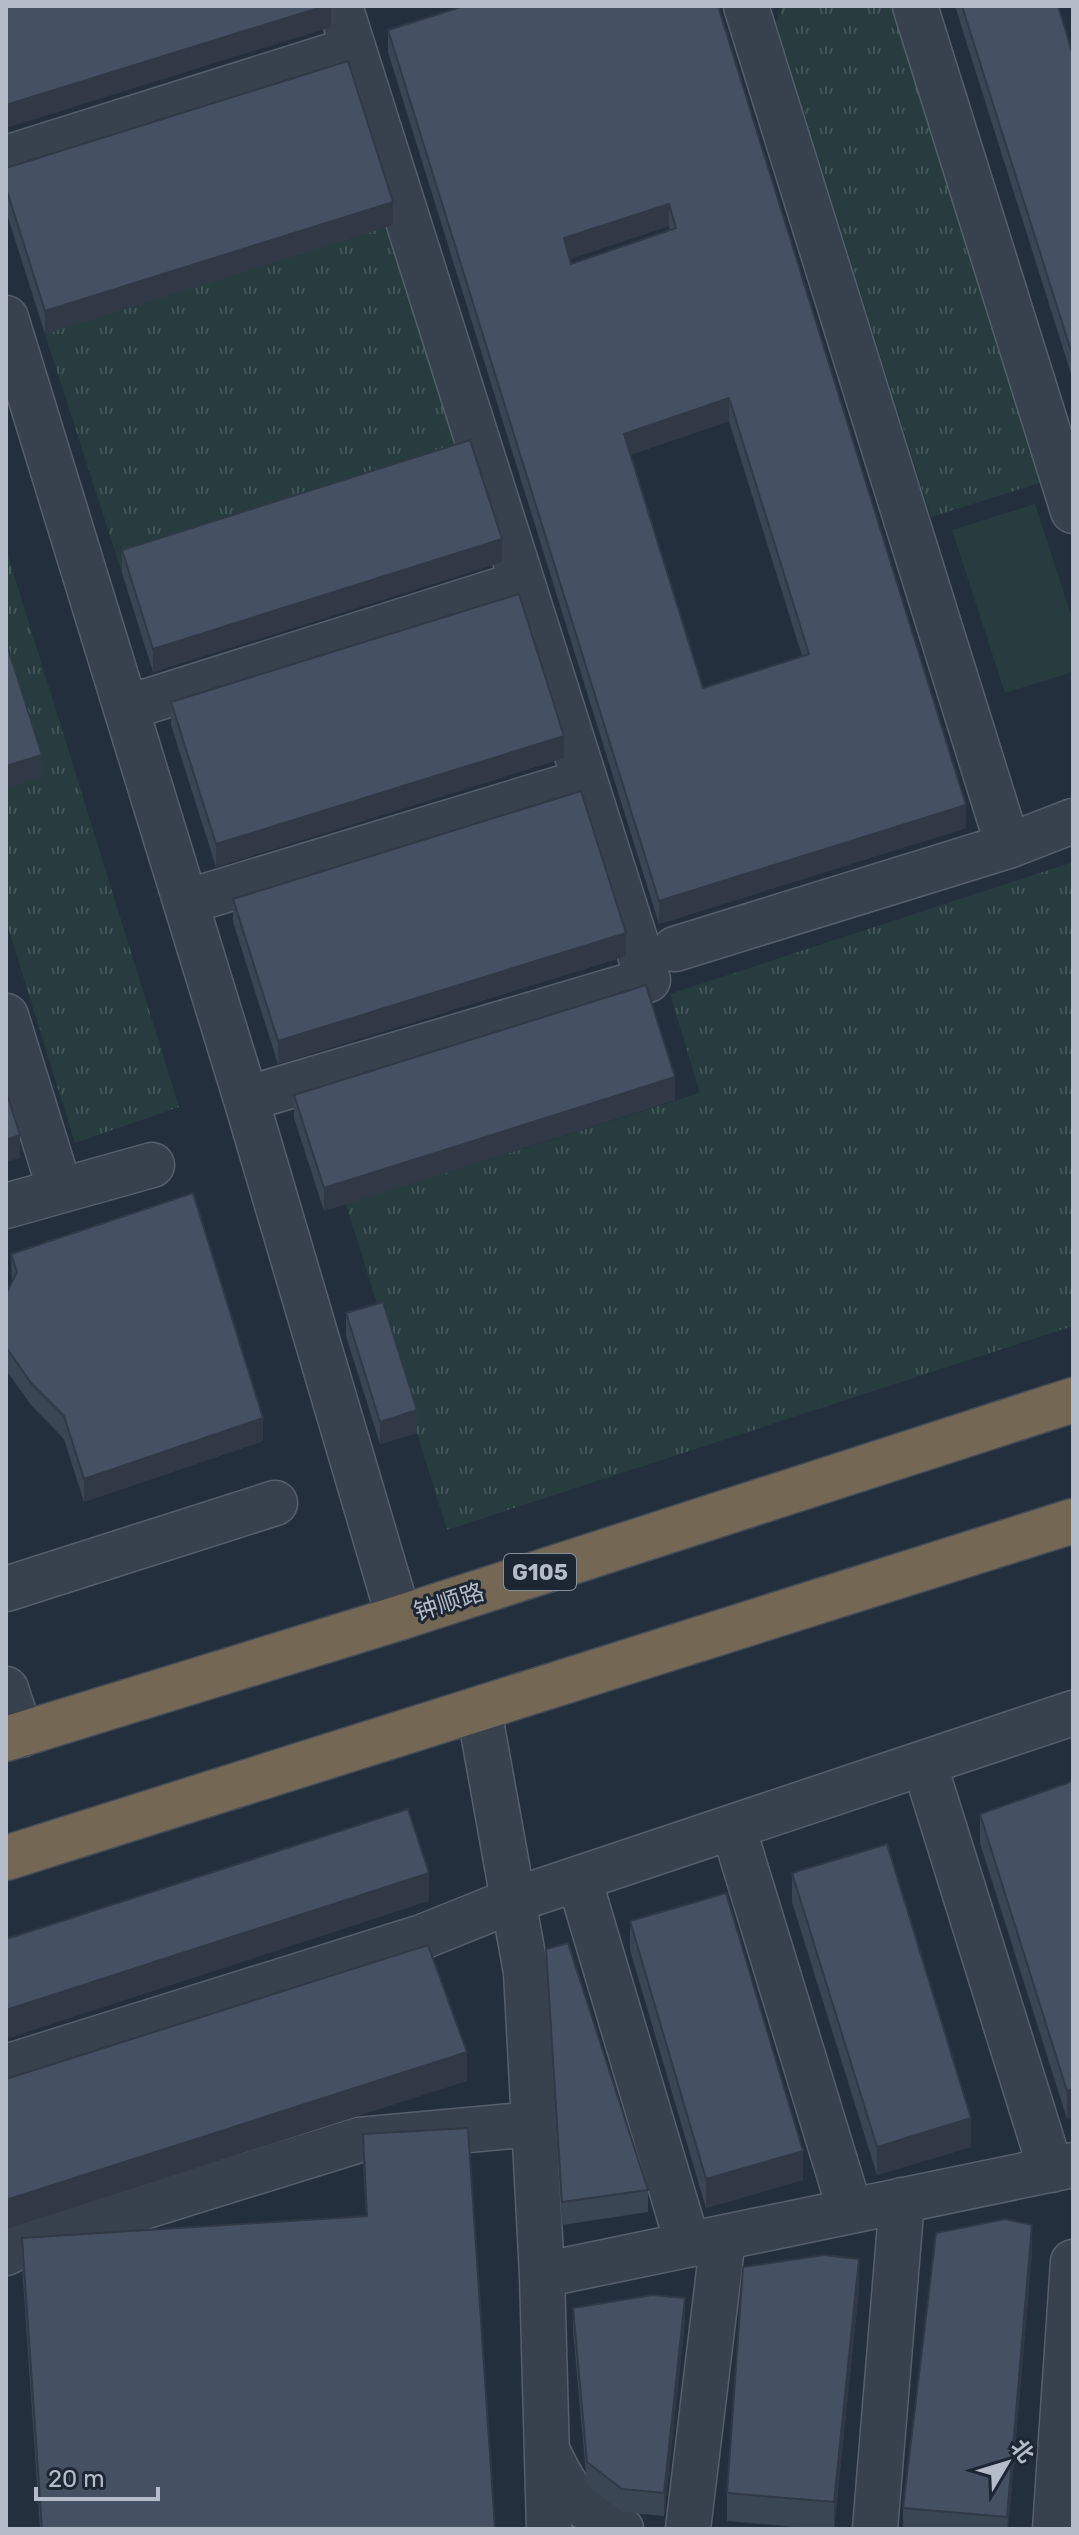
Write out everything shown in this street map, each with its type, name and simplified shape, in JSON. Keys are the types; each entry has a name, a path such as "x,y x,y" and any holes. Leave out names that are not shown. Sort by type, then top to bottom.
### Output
{"highway":[{"name":"钟顺路","path":"14,1737 399,1618 1073,1400"},
{"path":"6,1858 1073,1521"}],"lane":[{"path":"246,1099 648,980 340,6"},
{"path":"746,6 1008,846"},
{"path":"915,6 1073,511"},
{"path":"6,158 353,49"},
{"path":"6,318 246,1099 399,1618"},
{"path":"126,708 522,583"},
{"path":"186,902 585,781"},
{"path":"675,949 1008,846 1073,821"},
{"path":"6,1016 60,1190"},
{"path":"6,1206 152,1165"},
{"path":"6,1589 275,1503"},
{"path":"6,1689 14,1737"},
{"path":"479,1710 526,1972 542,2275 549,2529"},
{"path":"6,2067 422,1937 514,1900 1073,1713"},
{"path":"542,2275 1062,2167 924,1763"},
{"path":"733,1827 850,2210"},
{"path":"579,1879 706,2241 688,2529"},
{"path":"6,2253 21,2245 359,2140 534,2124"},
{"path":"875,2529 902,2200"},
{"path":"1055,2529 1073,2262"},
{"path":"549,2454 576,2502 621,2529"}],"green space":[{"path":"783,6 895,6 1043,482 931,517 776,22"},
{"path":"393,225 470,462 122,573 45,334"},
{"path":"1035,504 1073,621 1073,672 1005,693 952,530"},
{"path":"6,549 179,1107 75,1143 6,921"},
{"path":"1073,862 1073,1326 447,1530 346,1204 700,1093 670,994"}],"building":[{"path":"6,6 325,6 6,105"},
{"path":"464,6 718,6 966,805 659,901 388,30","holes":["669,204 676,228 571,264 564,238","729,398 809,654 703,688 624,434"]},
{"path":"962,6 1058,6 1073,55 1073,357"},
{"path":"348,61 393,202 45,311 6,188 6,168"},
{"path":"470,440 502,539 153,649 122,550"},
{"path":"519,594 564,736 216,844 171,702"},
{"path":"6,642 42,755 6,766"},
{"path":"581,791 626,933 278,1041 233,899"},
{"path":"646,985 675,1077 324,1188 294,1095"},
{"path":"6,1091 20,1135 6,1140"},
{"path":"193,1193 263,1418 84,1479 64,1416 31,1383 6,1347 6,1294 17,1272 11,1254"},
{"path":"383,1302 417,1410 380,1422 346,1313"},
{"path":"1073,1781 1073,2089 1067,2091 980,1814"},
{"path":"408,1809 429,1873 6,2010 6,1939"},
{"path":"887,1844 971,2118 877,2147 792,1873"},
{"path":"726,1893 803,2151 706,2179 630,1921"},
{"path":"568,1943 648,2190 562,2202 546,1949"},
{"path":"428,1945 467,2052 6,2200 6,2079"},
{"path":"468,2128 495,2529 42,2529 22,2238 367,2216 363,2134"},
{"path":"1005,2219 1032,2225 1007,2517 903,2508 936,2233"},
{"path":"824,2255 859,2259 834,2502 727,2493 743,2267"},
{"path":"652,2295 685,2298 664,2493 622,2489 587,2462 573,2308"}]}
